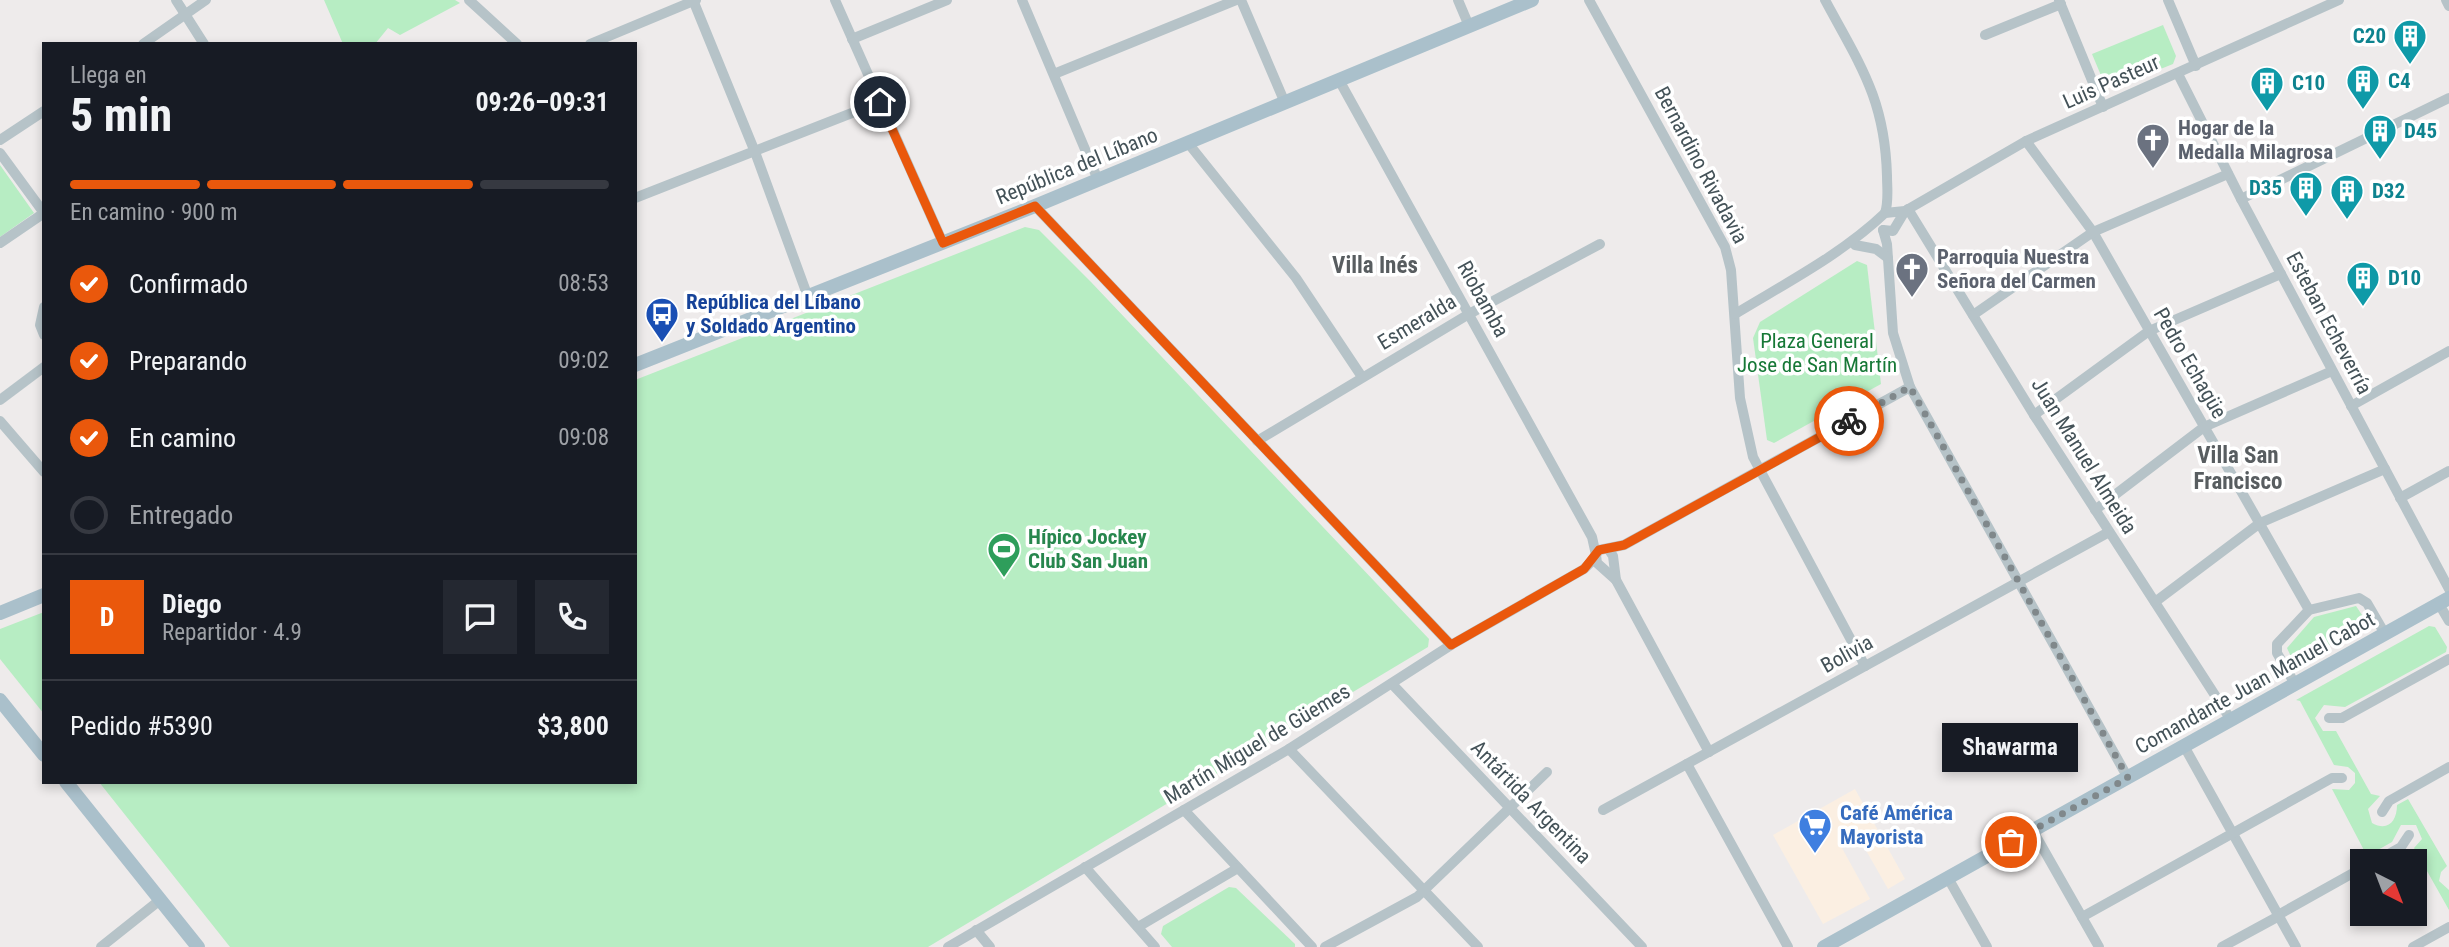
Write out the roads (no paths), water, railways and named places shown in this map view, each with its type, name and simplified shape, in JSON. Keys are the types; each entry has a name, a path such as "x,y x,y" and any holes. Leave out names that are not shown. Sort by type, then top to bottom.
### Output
{"main road":[{"name":"República del Líbano","path":"637,360 808,297 1035,206 1532,0"},
{"path":"0,612 42,596"},
{"name":"Comandante Juan Manuel Cabot","path":"1824,947 2444,601"},
{"path":"0,700 42,752"},
{"path":"68,784 198,947"}],"street":[{"path":"176,0 203,42"},
{"path":"146,42 206,0"},
{"path":"469,0 500,25 515,42"},
{"path":"595,42 694,0 755,152 808,297"},
{"path":"835,0 943,243"},
{"path":"852,39 947,0"},
{"path":"1022,0 1098,180"},
{"path":"1054,74 1236,0"},
{"path":"1241,0 1285,103"},
{"path":"1458,0 1469,26"},
{"name":"Bernardino Rivadavia","path":"1589,0 1725,247 1731,270 1740,398 1758,471 1865,666"},
{"path":"1825,0 1870,84 1882,116 1891,218 1887,244 1893,333 1910,387 2128,778"},
{"path":"2168,0 2196,66"},
{"name":"Luis Pasteur","path":"1735,314 1891,218 2026,141 2196,66 2316,5 2339,0"},
{"path":"2446,0 2449,6"},
{"path":"1986,35 2060,2 2103,107"},
{"name":"Esteban Echeverría","path":"2178,74 2241,199 2449,589"},
{"name":"Riobamba","path":"1339,80 1709,752"},
{"path":"2241,199 2449,98"},
{"path":"637,197 880,102"},
{"path":"0,140 42,112"},
{"name":"Pedro Echagüe","path":"2026,141 2093,232 2309,610"},
{"path":"1188,143 1296,278 1363,377"},
{"path":"0,153 42,210"},
{"path":"1973,315 2093,232 2228,174"},
{"path":"1035,206 1451,645"},
{"path":"0,243 42,214"},
{"name":"Luis Pasteur","path":"1840,250 1855,245 1891,218"},
{"name":"Juan Manuel Almeida","path":"1891,218 1973,315 2034,415 2231,720"},
{"name":"Esmeralda","path":"1257,441 1469,314 1600,244"},
{"path":"1855,245 1876,249 1888,258"},
{"path":"2034,415 2149,331 2281,274"},
{"path":"2351,406 2449,351"},
{"path":"0,400 42,368"},
{"path":"2095,510 2204,427 2332,370"},
{"name":"Martín Miguel de Güemes","path":"948,947 1289,749 1451,645 1624,545 1910,387"},
{"path":"0,421 42,470"},
{"path":"2154,602 2260,523 2385,469"},
{"path":"2400,498 2449,471"},
{"name":"Bolivia","path":"1603,810 2109,532"},
{"path":"2295,684 2277,653 2277,644 2309,610 2360,598 2367,603 2385,634"},
{"path":"2444,601 2449,621"},
{"path":"2329,718 2342,718 2449,659"},
{"name":"Antártida Argentina","path":"1392,685 1642,947"},
{"path":"2184,746 2296,947"},
{"path":"1289,749 1478,947"},
{"path":"1687,764 1788,947"},
{"path":"2382,812 2389,801 2449,767"},
{"path":"1325,947 1424,890 1547,772"},
{"path":"2082,916 2332,778 2342,778"},
{"path":"1184,810 1312,947"},
{"path":"2033,831 2099,947"},
{"path":"2397,849 2409,835"},
{"path":"1085,867 1155,947"},
{"path":"1138,928 1238,868"},
{"path":"2222,947 2350,875"},
{"path":"1948,878 1987,947"},
{"path":"101,947 160,900"},
{"path":"2413,947 2449,927"},
{"path":"976,930 990,947"}],"place":[{"name":"C20","path":"2410,66"},
{"name":"C4","path":"2363,111"},
{"name":"C10","path":"2267,113"},
{"name":"D45","path":"2380,161"},
{"name":"Hogar de la Medalla Milagrosa","path":"2153,170"},
{"name":"D35","path":"2306,218"},
{"name":"D32","path":"2347,221"},
{"name":"Parroquia Nuestra Señora del Carmen","path":"1912,299"},
{"name":"D10","path":"2363,308"},
{"name":"República del Líbano y Soldado Argentino","path":"662,344"},
{"name":"Hípico Jockey Club San Juan","path":"1004,579"},
{"name":"Shawarma","path":"2011,842"},
{"name":"Café América Mayorista","path":"1815,855"}],"district":[{"name":"Villa Inés","path":"1375,265"},
{"name":"Villa San Francisco","path":"2238,468"}],"park label":[{"name":"Plaza General Jose de San Martín","path":"1817,353"}]}
